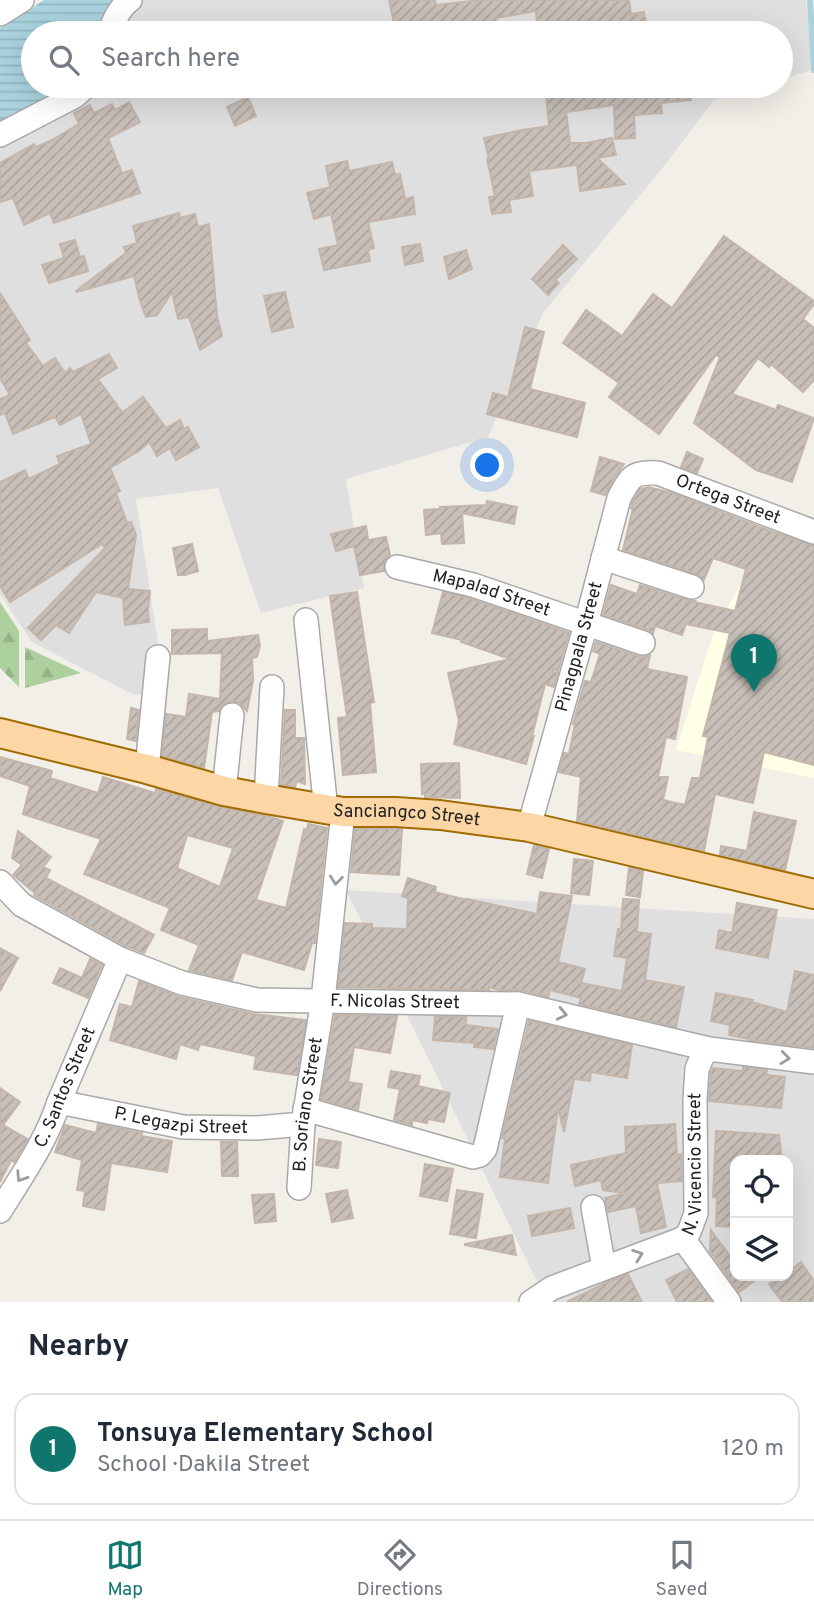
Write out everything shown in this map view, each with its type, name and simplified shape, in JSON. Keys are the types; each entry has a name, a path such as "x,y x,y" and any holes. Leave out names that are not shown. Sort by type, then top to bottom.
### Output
{"main road":[{"name":"Sanciangco Street","path":"0,733 224,791 334,811 440,815 529,827 814,894"}],"street":[{"path":"0,14 22,0"},
{"path":"114,21 130,0"},
{"path":"0,135 71,98"},
{"name":"Ortega Street","path":"640,473 658,473 814,532"},
{"name":"Pinagpala Street","path":"529,827 619,498 628,481 640,473"},
{"path":"603,558 692,587"},
{"name":"Mapalad Street","path":"397,567 473,585 643,643"},
{"name":"B. Soriano Street","path":"299,1188 304,1117 323,1000 334,811 306,620"},
{"path":"147,769 158,657"},
{"path":"266,799 272,687"},
{"path":"224,791 232,715"},
{"name":"F. Nicolas Street","path":"0,882 22,905 120,959 182,984 257,1000 518,1004 709,1049 814,1062"},
{"name":"C. Santos Street","path":"0,1211 52,1126 59,1102 120,959"},
{"path":"304,1117 478,1156 485,1149 518,1004"},
{"name":"N. Vicencio Street","path":"531,1302 552,1288 682,1239 688,1234 696,1213 697,1069 702,1056 709,1049"},
{"name":"P. Legazpi Street","path":"59,1102 183,1127 257,1128 304,1117"},
{"path":"593,1207 604,1268"},
{"path":"682,1239 729,1302"}],"shaded area":[{"path":"139,0 806,0 812,70 793,76 793,21 126,21"},
{"path":"89,98 721,98 714,100 664,166 543,313 488,437 346,479 364,588 261,613 218,488 136,499 166,695 132,694 32,642 0,594 0,144"},
{"path":"773,525 814,541 814,778 676,750 713,634"},
{"path":"346,890 814,919 814,1302 547,1302"}],"green space":[{"path":"0,602 19,631 19,687 0,668"},
{"path":"25,647 81,673 25,688"}],"water":[{"path":"44,0 121,0 105,21 21,21 21,98 52,98 0,126 0,28"}],"building":[{"path":"389,0 435,0 436,5 481,0 629,0 631,14 644,12 646,21 537,21 536,11 496,18 497,21 393,21"},
{"path":"248,98 256,116 235,126 227,107"},
{"path":"546,98 691,98 661,103 662,113 634,115 635,138 615,139 614,105 566,112 570,143 612,138 616,155 597,158 625,184 580,191 577,165 529,171 533,196 509,200 511,212 492,214 489,197 495,196 484,138 549,126"},
{"path":"129,102 140,122 108,138 122,173 132,170 140,193 54,223 50,213 24,225 13,198 0,202 0,163 34,144 36,147 50,141 79,124 74,113 90,105 94,113 112,104 115,110"},
{"path":"347,161 349,171 392,162 395,175 400,174 405,199 413,197 415,214 368,222 374,248 368,250 370,261 324,270 319,249 338,245 331,214 314,219 307,193 330,187 326,166"},
{"path":"179,213 180,218 195,214 198,227 209,224 217,316 222,336 200,350 189,317 178,319 172,292 157,315 146,317 134,276 76,291 126,253 124,247 137,243 133,226"},
{"path":"724,236 814,301 803,319 814,328 814,380 803,392 771,364 769,367 758,358 732,394 776,410 778,405 814,418 792,482 756,470 694,423 720,357 716,355 659,434 609,397 619,383 563,343 586,310 622,336 653,294 672,308"},
{"path":"75,240 80,257 84,256 88,271 49,283 42,265 64,258 60,244"},
{"path":"420,244 423,261 405,265 402,247"},
{"path":"563,245 577,259 555,280 559,283 548,295 532,279"},
{"path":"466,250 472,269 449,279 444,257"},
{"path":"285,292 293,327 272,332 264,296"},
{"path":"0,293 30,340 26,343 43,366 55,358 65,373 70,368 73,372 109,354 117,368 98,379 121,411 143,397 166,428 180,420 184,429 188,427 199,447 176,460 170,448 157,456 149,442 110,468 120,491 116,493 127,523 131,522 136,535 128,589 150,591 149,622 125,625 123,598 96,592 69,633 56,625 41,640 28,628 105,548 102,544 10,602 0,586 0,482 25,470 29,479 60,464 57,456 91,444 81,414 60,425 55,417 13,434 5,413 0,415 0,399 10,395 0,378"},
{"path":"525,327 544,332 530,389 585,403 577,437 487,414 493,393 508,397"},
{"path":"687,452 703,459 697,473 681,467"},
{"path":"600,457 624,464 605,495 591,491"},
{"path":"648,487 672,493 814,546 814,765 764,752 753,803 715,794 704,851 577,821 581,777 559,772 564,753 569,754 573,724 585,681 591,682 600,654 593,651 596,642 638,656 650,655 647,669 687,677 675,739 666,737 658,777 668,777 663,800 685,805 692,778 700,778 708,737 703,736 730,633 686,624 682,635 655,626 653,634 603,615 611,585 637,594 640,585 694,602 735,611 746,569 713,558 704,580 696,574 623,550 632,503 640,489"},
{"path":"487,501 517,507 514,524 462,513 464,543 442,544 441,533 426,535 424,510 486,505"},
{"path":"366,526 368,540 386,537 390,555 384,563 384,571 360,575 354,546 336,551 331,534"},
{"path":"192,544 198,571 178,575 173,548"},
{"path":"357,592 374,702 370,703 376,772 343,775 338,718 347,717 330,596"},
{"path":"443,592 469,598 569,633 558,671 553,669 553,672 558,673 554,687 545,684 526,764 454,744 459,721 448,673 510,659 461,642 462,640 432,633"},
{"path":"207,629 207,641 258,635 260,646 257,657 252,658 253,681 247,711 240,703 233,701 221,706 219,711 212,712 204,768 162,756 166,714 186,717 189,694 220,699 222,653 172,654 172,630"},
{"path":"131,708 139,710 136,741 127,739"},
{"path":"285,710 295,710 295,738 304,738 305,784 297,781 295,787 281,785"},
{"path":"0,757 52,771 50,778 98,793 103,777 155,793 156,789 283,821 256,900 286,908 304,829 307,830 308,824 327,828 315,943 312,943 304,970 242,952 232,980 189,970 199,945 161,930 170,908 84,874 101,839 23,814 30,786 0,776","holes":["187,835 233,848 220,887 177,868"]},
{"path":"459,763 460,798 425,797 425,794 422,794 421,764"},
{"path":"754,812 796,821 785,870 720,855 721,846 747,851"},
{"path":"355,829 402,829 399,875 351,872"},
{"path":"18,831 51,857 43,867 50,870 46,878 154,935 144,953 126,946 34,895 35,893 13,875 22,865 12,858"},
{"path":"534,845 549,849 542,878 527,874"},
{"path":"574,859 593,861 589,895 571,893"},
{"path":"629,868 643,871 640,897 626,895"},
{"path":"408,878 436,887 435,892 537,914 540,892 572,896 558,962 585,969 581,983 622,991 627,958 614,956 618,929 621,930 623,899 639,900 637,932 651,934 645,980 684,987 676,1027 579,1004 581,998 550,990 548,997 521,990 489,987 489,990 338,987 345,923 372,924 372,928 407,929 408,898 402,896"},
{"path":"737,903 777,910 768,958 716,948 719,930 732,933"},
{"path":"0,948 18,958 0,991"},
{"path":"90,959 102,965 88,998 53,983 60,968 82,978"},
{"path":"795,971 814,975 814,1048 729,1035 730,1025 711,1021 716,993 753,1000 752,1002 787,1012"},
{"path":"139,981 179,997 254,1014 306,1020 297,1075 254,1069 256,1056 200,1044 198,1050 180,1044 176,1059 110,1040 120,1004 132,1007"},
{"path":"335,1015 397,1016 390,1053 354,1047 348,1082 362,1084 358,1110 321,1099"},
{"path":"435,1017 466,1017 466,1025 498,1029 493,1049 474,1047 475,1043 433,1040"},
{"path":"529,1021 632,1045 627,1078 591,1072 590,1081 574,1079 564,1132 558,1108 548,1183 500,1177 505,1139 502,1138"},
{"path":"743,1067 767,1070 766,1075 785,1077 781,1108 709,1101 713,1068 743,1071"},
{"path":"391,1071 420,1076 418,1086 450,1093 444,1122 412,1120 412,1125 394,1120 400,1089 388,1087"},
{"path":"0,1088 20,1102 3,1125 28,1139 14,1162 11,1160 0,1182"},
{"path":"98,1124 172,1141 167,1172 111,1163 104,1210 83,1206 85,1191 77,1190 82,1160 55,1152 65,1125 96,1133"},
{"path":"675,1124 677,1155 681,1154 682,1181 657,1183 666,1227 641,1233 636,1206 608,1212 605,1198 625,1193 603,1190 601,1180 575,1186 571,1165 626,1153 625,1127"},
{"path":"716,1131 779,1135 781,1155 730,1155 730,1227 716,1226 717,1197 713,1197"},
{"path":"319,1139 341,1142 338,1168 316,1165"},
{"path":"221,1142 237,1142 238,1176 222,1176"},
{"path":"425,1164 453,1169 447,1201 420,1196"},
{"path":"347,1190 353,1218 332,1222 326,1194"},
{"path":"457,1190 483,1194 476,1238 450,1234"},
{"path":"274,1194 276,1221 255,1223 252,1195"},
{"path":"570,1208 574,1228 532,1236 528,1216"},
{"path":"711,1230 730,1256 730,1279 710,1251"},
{"path":"512,1235 516,1255 465,1245 465,1244"},
{"path":"801,1262 814,1281 814,1302 782,1302 769,1284 774,1281 793,1281 793,1268"},
{"path":"688,1269 712,1302 677,1302 666,1280"},
{"path":"628,1274 642,1302 567,1302 607,1282"},
{"path":"731,1281 754,1281 739,1292"}],"waterway":[{"path":"810,0 814,70"}],"place":[{"name":"Tonsuya Elementary School","path":"754,692"}]}
